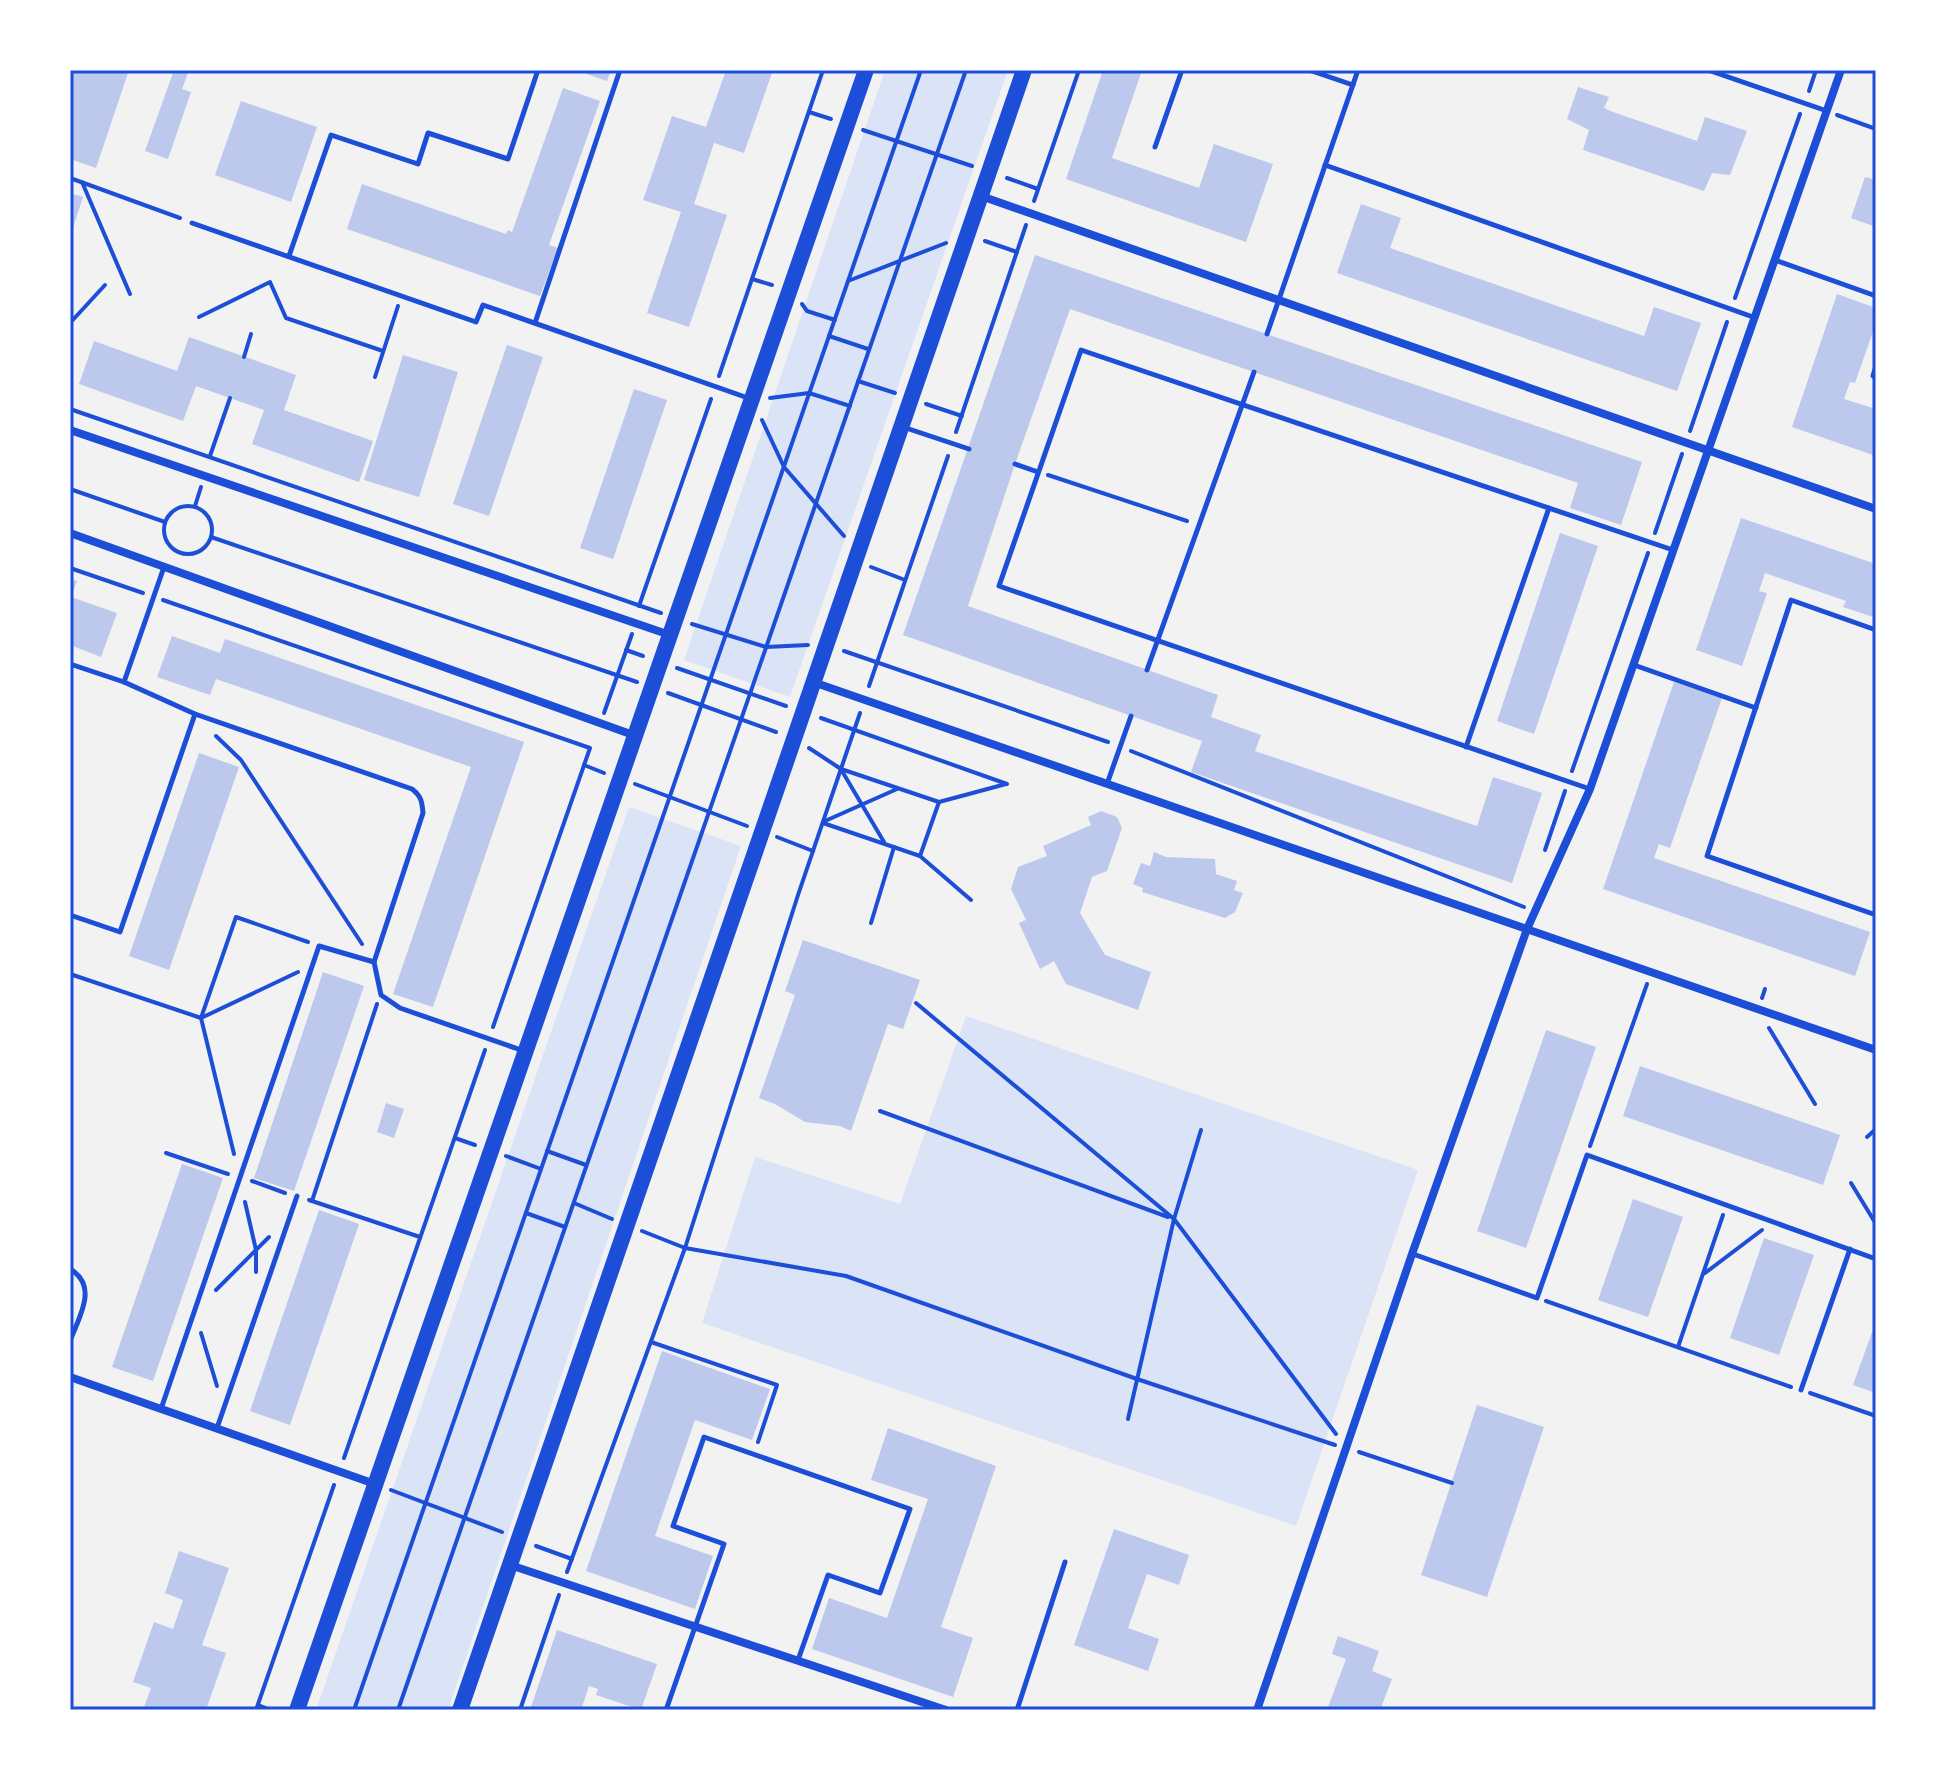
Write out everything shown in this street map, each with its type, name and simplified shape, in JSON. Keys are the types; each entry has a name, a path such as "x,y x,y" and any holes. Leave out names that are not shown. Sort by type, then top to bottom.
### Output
{"main road":[{"path":"297,1710 866,70"},
{"path":"460,1710 1024,70"}],"street":[{"path":"1257,1710 1412,1254 1527,929 1590,789 1841,70"},
{"path":"980,196 1876,509"},
{"path":"70,430 671,635"},
{"path":"70,533 636,736"},
{"path":"813,682 1876,1050"},
{"path":"70,1377 377,1484"},
{"path":"510,1565 946,1710"}],"lane":[{"path":"289,256 331,135 418,164 428,133 508,159 538,70"},
{"path":"535,323 620,70"},
{"path":"1155,147 1182,70"},
{"path":"1309,70 1353,85"},
{"path":"1267,334 1358,70"},
{"path":"1708,70 1827,111"},
{"path":"1325,165 1753,317"},
{"path":"192,223 476,322 483,305 753,400"},
{"path":"1774,259 1876,296"},
{"path":"1590,789 999,586 1038,472 1081,350 1673,550"},
{"path":"1876,366 1873,376 1876,378"},
{"path":"1147,670 1254,372"},
{"path":"901,426 969,449"},
{"path":"1015,464 1038,472"},
{"path":"1466,747 1549,508"},
{"path":"124,682 164,567"},
{"path":"1876,630 1791,600 1707,856 1876,915"},
{"path":"70,664 124,682 195,714 412,789 418,794 423,813 374,962 381,995 400,1008 527,1052"},
{"path":"1633,665 1756,708"},
{"path":"70,915 120,932 195,714"},
{"path":"1107,784 1131,716"},
{"path":"161,1409 319,946 374,962"},
{"path":"1412,1254 1537,1298 1587,1155 1876,1259"},
{"path":"217,1428 297,1196"},
{"path":"1801,1390 1850,1249"},
{"path":"70,1269 83,1278 86,1298 70,1341"},
{"path":"666,1710 724,1544 673,1526 704,1437 910,1509 880,1593 828,1575 798,1661"},
{"path":"1017,1710 1065,1562"}],"path":[{"path":"271,1710 257,1708 584,765 618,676 823,70"},
{"path":"354,1710 921,70"},
{"path":"398,1710 966,70"},
{"path":"520,1710 685,1248 822,822 1079,70"},
{"path":"1544,851 1816,70"},
{"path":"1827,111 1876,129"},
{"path":"809,112 1038,189"},
{"path":"70,178 192,223"},
{"path":"82,182 130,294"},
{"path":"848,281 967,236 1017,252"},
{"path":"199,317 270,282 286,318 383,351"},
{"path":"70,323 105,285"},
{"path":"375,377 401,296"},
{"path":"244,357 251,334"},
{"path":"829,336 869,350"},
{"path":"850,406 809,393 753,400 784,467 815,504 871,568 905,580"},
{"path":"195,506 230,398"},
{"path":"70,409 725,635 766,647 826,645 1120,747 1525,907"},
{"path":"1038,472 1199,525"},
{"path":"70,489 165,522"},
{"path":"195,506 210,518 213,528 211,537 207,545 193,554 177,551 166,539 165,522 177,508 195,506"},
{"path":"211,537 794,738 841,769 939,802 1007,784"},
{"path":"70,568 590,748"},
{"path":"195,714 241,760 374,962"},
{"path":"584,765 813,851"},
{"path":"841,769 885,844"},
{"path":"822,822 899,789"},
{"path":"920,856 939,802"},
{"path":"822,822 920,856 971,900"},
{"path":"871,923 894,847"},
{"path":"257,1310 256,1250 201,1018 236,917 319,946"},
{"path":"70,974 201,1018 313,964"},
{"path":"1587,1155 1651,972"},
{"path":"1765,989 1758,1009 1815,1104"},
{"path":"312,1201 381,995"},
{"path":"916,1003 1174,1219 1346,1448"},
{"path":"880,1111 1174,1219"},
{"path":"1867,1137 1876,1129"},
{"path":"1128,1419 1174,1219 1201,1130"},
{"path":"547,1151 587,1165"},
{"path":"1851,1183 1876,1224"},
{"path":"574,1203 685,1248 846,1276 1137,1379 1452,1483"},
{"path":"1677,1347 1727,1206"},
{"path":"526,1213 565,1227"},
{"path":"224,1407 194,1311 290,1215"},
{"path":"1703,1274 1772,1222"},
{"path":"1537,1298 1876,1416"},
{"path":"651,1342 777,1385 753,1454"},
{"path":"377,1484 572,1559"}],"shaded area":[{"path":"885,70 1008,70 790,697 684,660"},
{"path":"629,807 741,846 448,1710 316,1710"},
{"path":"966,1016 1418,1170 1296,1526 702,1323 755,1157 900,1204"}],"building":[{"path":"74,70 129,70 96,168 70,159 70,83"},
{"path":"174,70 189,70 182,89 191,92 168,159 145,151"},
{"path":"575,70 611,70 607,81"},
{"path":"726,70 773,70 744,153 714,143 694,204 727,215 689,327 647,313 681,212 643,200 672,116 706,127"},
{"path":"1103,70 1142,70 1112,158 1199,188 1214,144 1273,164 1246,242 1066,179"},
{"path":"1578,87 1609,97 1604,108 1697,141 1705,117 1747,131 1730,175 1712,173 1704,191 1583,150 1589,130 1567,119"},
{"path":"563,88 600,101 549,245 558,248 540,296 347,229 362,184 506,234 508,230 512,232"},
{"path":"241,101 317,127 291,202 215,175"},
{"path":"1865,177 1876,180 1876,227 1851,218"},
{"path":"70,193 83,197 71,234 70,234"},
{"path":"1361,204 1401,218 1390,248 1644,336 1654,307 1701,323 1677,391 1337,273"},
{"path":"1035,255 1642,462 1621,525 1570,508 1578,483 1070,309 968,606 1218,695 1211,717 1261,735 1255,751 1477,826 1493,777 1542,793 1512,883 1191,772 1202,741 903,635"},
{"path":"1837,294 1876,308 1876,323 1855,383 1850,382 1844,399 1876,409 1876,456 1792,427"},
{"path":"189,337 296,375 284,410 373,441 359,482 252,444 264,410 196,386 183,421 79,384 94,341 177,371"},
{"path":"507,345 543,357 489,516 453,504"},
{"path":"403,355 458,372 419,497 364,480"},
{"path":"634,389 667,400 613,559 580,548"},
{"path":"1741,518 1876,564 1876,618 1843,607 1846,601 1765,573 1759,591 1767,593 1742,666 1696,650"},
{"path":"1560,533 1598,546 1534,734 1497,721"},
{"path":"70,579 77,581 71,597 117,613 101,657 70,645"},
{"path":"172,636 220,653 225,639 524,742 433,1007 393,994 471,767 216,679 210,695 157,677"},
{"path":"1674,682 1722,698 1670,848 1659,844 1654,858 1870,932 1855,976 1603,889"},
{"path":"199,753 239,767 169,970 129,956"},
{"path":"1101,811 1117,817 1122,828 1107,871 1092,877 1080,913 1105,955 1151,972 1138,1010 1066,984 1054,961 1040,969 1019,923 1026,920 1011,889 1018,867 1047,856 1043,846 1091,825 1088,817"},
{"path":"1154,852 1166,857 1215,859 1216,874 1237,881 1234,890 1243,893 1235,912 1225,918 1142,892 1143,888 1133,884 1141,863 1150,866"},
{"path":"803,940 920,980 903,1029 888,1024 851,1131 840,1126 805,1122 759,1098 795,995 785,991"},
{"path":"323,972 364,986 294,1191 254,1178"},
{"path":"1546,1030 1596,1047 1526,1248 1477,1231"},
{"path":"1640,1066 1840,1135 1823,1185 1623,1116"},
{"path":"386,1103 404,1109 394,1138 377,1132"},
{"path":"182,1164 223,1178 153,1381 112,1367"},
{"path":"1633,1199 1683,1217 1648,1317 1598,1300"},
{"path":"319,1210 359,1224 290,1425 250,1411"},
{"path":"1764,1238 1814,1255 1779,1355 1730,1338"},
{"path":"1876,1321 1876,1393 1853,1385"},
{"path":"662,1351 770,1389 752,1440 695,1420 655,1536 713,1556 695,1609 586,1571"},
{"path":"1477,1405 1544,1427 1487,1597 1421,1575"},
{"path":"888,1428 996,1466 941,1627 973,1638 953,1697 812,1649 829,1598 887,1618 928,1499 871,1480"},
{"path":"1114,1529 1189,1555 1179,1585 1147,1574 1128,1628 1159,1639 1148,1671 1074,1645"},
{"path":"179,1551 229,1568 202,1645 226,1653 206,1710 143,1710 151,1688 133,1682 154,1622 173,1629 183,1600 165,1593"},
{"path":"557,1630 657,1664 641,1710 596,1695 598,1689 589,1686 581,1710 530,1710"},
{"path":"1338,1636 1379,1651 1372,1671 1392,1679 1380,1710 1327,1710 1346,1659 1332,1654"}]}
